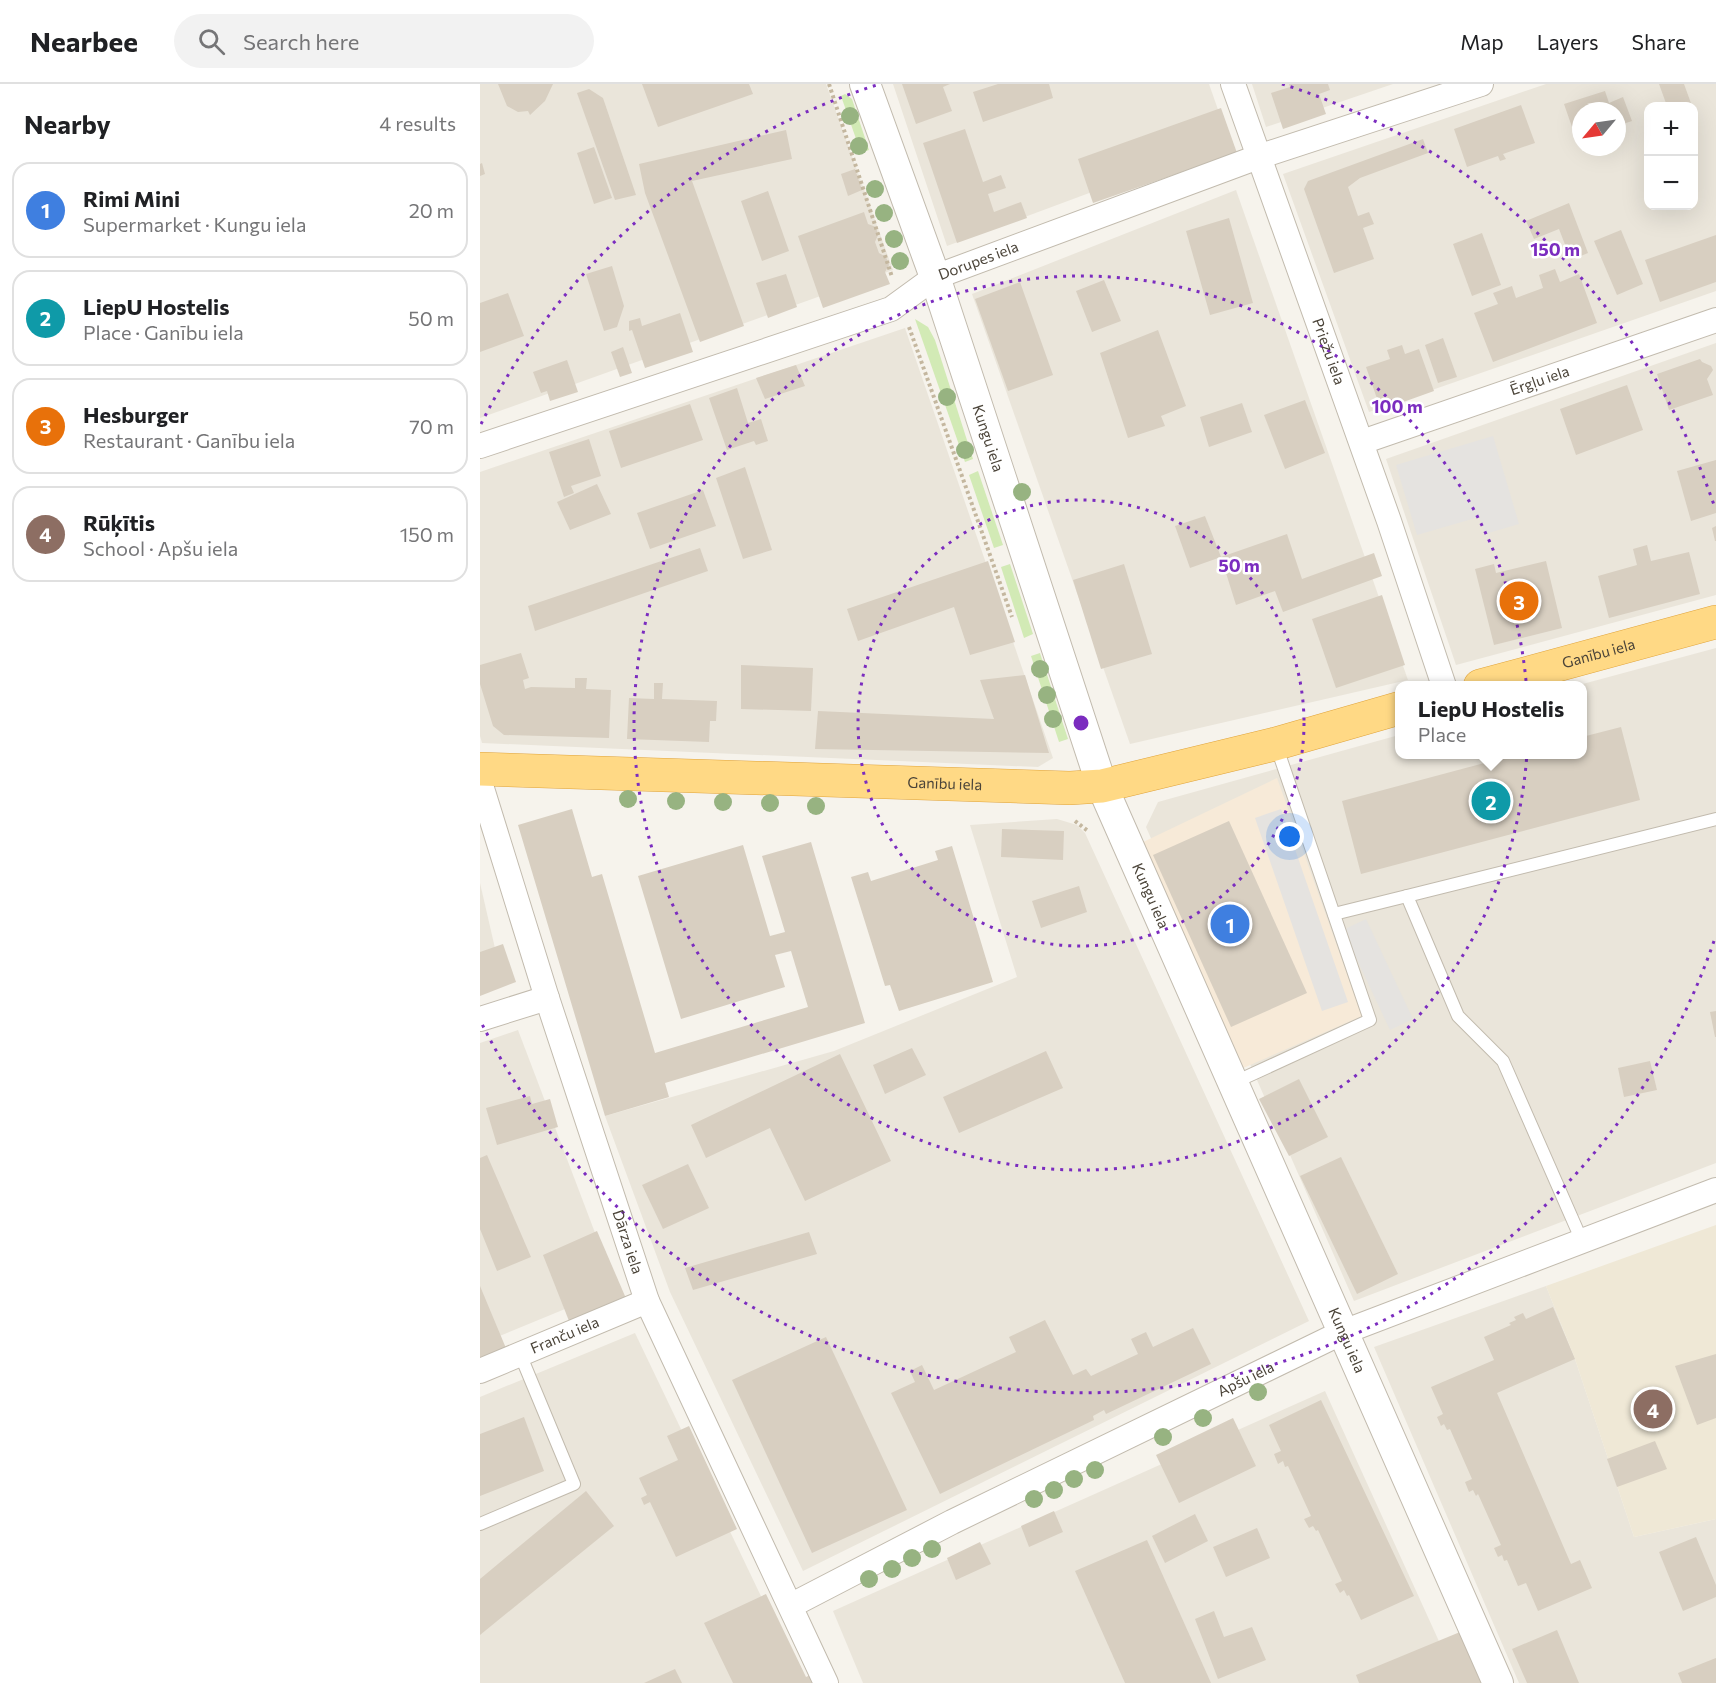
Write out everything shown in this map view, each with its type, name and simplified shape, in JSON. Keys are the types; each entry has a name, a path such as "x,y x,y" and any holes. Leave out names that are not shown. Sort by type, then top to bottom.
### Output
{"highway":[{"name":"Ganību iela","path":"1498,681 1716,622"},
{"name":"Ganību iela","path":"480,770 1018,788 1101,786 1275,744 1395,709"}],"street":[{"name":"Kungu iela","path":"865,84 935,277 1101,786 1341,1333 1498,1683"},
{"name":"Priežu iela","path":"1233,84 1362,442 1442,681"},
{"name":"Dorupes iela","path":"480,446 891,309 935,277 1258,157 1481,84"},
{"name":"Ērgļu iela","path":"1362,442 1716,320"},
{"name":"Dārza iela","path":"480,782 547,998 647,1301 792,1605 826,1683"},
{"path":"480,1019 547,998"},
{"name":"Apšu iela","path":"792,1605 952,1522 1341,1333 1716,1190"},
{"name":"Franču iela","path":"480,1371 647,1301"}],"lane":[{"path":"1232,1084 1370,1020 1275,744"},
{"path":"1334,914 1716,819"},
{"path":"1407,896 1458,1016 1503,1061 1582,1241"},
{"path":"480,1524 574,1484 520,1354"}],"path":[{"path":"829,84 900,303 1014,623"},
{"path":"1071,818 1090,833"}],"shaded area":[{"path":"480,84 826,84 893,270 480,418"},
{"path":"893,84 1209,84 1229,141 947,246"},
{"path":"1252,84 1393,84 1266,127"},
{"path":"1546,84 1716,84 1716,291 1369,412 1283,174"},
{"path":"1236,190 1408,680 1395,681 1395,683 1130,744 972,294"},
{"path":"905,328 1053,758 1038,767 482,743 480,736 480,472"},
{"path":"1716,343 1716,595 1456,665 1386,459"},
{"path":"1493,436 1519,524 1485,534 1479,517 1417,535 1396,465"},
{"path":"1716,648 1716,1163 1354,1301 1146,827 1158,802 1395,736 1395,759 1587,759 1587,683"},
{"path":"1277,778 1362,1016 1241,1069 1139,844"},
{"path":"1281,809 1348,1002 1322,1011 1255,818"},
{"path":"1057,819 1077,825 1085,833 1309,1321 803,1571 670,1292 605,1116 834,1051 1017,977 970,825"},
{"path":"480,883 503,983 480,991"},
{"path":"1366,919 1413,1019 1390,1030 1343,930"},
{"path":"518,1030 616,1288 480,1344 480,1043"},
{"path":"1716,1225 1716,1519 1634,1537 1575,1359 1546,1286"},
{"path":"1546,1286 1575,1359 1634,1537 1716,1519 1716,1683 1519,1683 1374,1347"},
{"path":"635,1333 770,1615 782,1683 480,1683 480,1397"},
{"path":"1325,1391 1458,1683 863,1683 833,1611"}],"green space":[{"path":"845,94 852,99 869,150 861,153 841,96"},
{"path":"915,319 928,327 935,340 973,459 965,462"},
{"path":"978,471 1003,545 994,548 969,475"},
{"path":"1010,564 1033,634 1024,638 1001,567"},
{"path":"1040,653 1068,739 1059,742 1031,656"}],"building":[{"path":"498,84 553,84 545,101 530,115 528,111 518,112 507,106"},
{"path":"642,84 749,84 753,94 658,127"},
{"path":"902,84 950,84 943,87 952,111 916,124"},
{"path":"998,84 1049,84 1053,98 983,122 973,92"},
{"path":"1289,84 1328,84 1330,90 1319,94 1326,114 1283,129 1271,93 1290,87"},
{"path":"1659,84 1684,84 1691,102 1666,102"},
{"path":"589,89 603,98 636,195 615,200 577,93"},
{"path":"1605,91 1609,102 1572,102 1572,127 1564,104"},
{"path":"1623,97 1625,102 1611,102"},
{"path":"1521,105 1535,143 1503,154 1506,159 1500,161 1498,156 1467,167 1454,129"},
{"path":"1626,105 1632,121 1626,123"},
{"path":"1221,108 1237,153 1093,203 1078,159"},
{"path":"965,129 983,182 1001,175 1006,188 988,194 994,212 1021,202 1027,218 957,243 923,143"},
{"path":"786,130 792,159 692,181 744,326 700,342 645,193 639,164"},
{"path":"1423,139 1428,153 1360,178 1348,187 1358,216 1369,212 1374,224 1363,228 1374,259 1334,273 1304,189 1308,181"},
{"path":"594,147 612,198 594,204 577,153"},
{"path":"482,163 485,174 480,176 480,164"},
{"path":"855,169 862,190 848,196 841,174"},
{"path":"768,191 789,251 762,261 741,201"},
{"path":"1569,203 1588,253 1571,260 1559,229 1534,239 1526,221"},
{"path":"864,212 868,224 876,227 878,235 875,242 879,253 886,257 889,265 885,272 890,284 823,308 798,236"},
{"path":"1229,218 1253,303 1210,315 1186,231"},
{"path":"1621,230 1643,284 1617,295 1594,241"},
{"path":"1482,233 1501,285 1472,296 1453,244"},
{"path":"1716,235 1716,282 1660,302 1645,260"},
{"path":"612,266 624,306 617,327 604,331 586,274"},
{"path":"1555,269 1560,282 1579,274 1597,323 1493,362 1474,313 1498,304 1493,293 1512,286 1516,298 1543,288 1539,275"},
{"path":"786,274 797,307 768,318 756,283"},
{"path":"1104,280 1121,321 1092,332 1076,291"},
{"path":"1020,282 1053,375 1008,391 975,299"},
{"path":"508,293 524,336 480,352 480,303"},
{"path":"680,313 693,352 645,368 632,330 629,331 629,321 640,318 642,326"},
{"path":"1158,330 1186,406 1161,416 1165,426 1128,438 1100,353"},
{"path":"1443,338 1457,377 1438,383 1425,345"},
{"path":"1402,345 1405,354 1419,349 1434,391 1381,410 1366,367 1390,359 1387,350"},
{"path":"623,347 632,373 620,377 611,352"},
{"path":"1700,359 1713,370 1707,379 1713,395 1669,410 1657,374"},
{"path":"567,360 578,392 550,401 547,391 541,393 533,372"},
{"path":"796,365 805,386 765,399 756,378"},
{"path":"1627,385 1643,430 1576,455 1560,409"},
{"path":"737,388 748,423 761,419 768,441 756,445 754,441 727,450 709,398"},
{"path":"1305,400 1325,453 1285,469 1264,415"},
{"path":"1242,403 1252,432 1209,447 1200,417"},
{"path":"690,404 703,440 621,468 609,431"},
{"path":"589,439 601,476 571,486 574,493 564,497 549,452"},
{"path":"1716,460 1716,513 1691,521 1677,471"},
{"path":"745,467 772,550 743,559 716,478"},
{"path":"597,484 611,514 570,530 557,502"},
{"path":"703,490 716,526 650,549 637,513"},
{"path":"1205,516 1221,557 1190,568 1175,526"},
{"path":"1716,526 1716,541 1715,541 1712,528"},
{"path":"1287,534 1302,579 1374,553 1382,576 1283,612 1275,591 1236,605 1221,557"},
{"path":"1647,545 1651,561 1689,552 1700,594 1609,618 1598,576 1637,565 1633,549"},
{"path":"700,548 708,571 535,631 528,606"},
{"path":"988,561 1015,642 970,655 954,607 858,641 847,609"},
{"path":"1546,561 1562,628 1494,645 1475,569 1494,564 1496,573"},
{"path":"1124,564 1152,654 1101,669 1073,580"},
{"path":"1382,595 1405,665 1336,688 1312,619"},
{"path":"521,653 529,678 523,680 525,689 531,687 575,688 575,678 587,678 586,689 611,690 609,738 504,735 493,726 480,684 480,665"},
{"path":"741,665 813,668 811,711 741,709"},
{"path":"1025,675 1049,753 815,749 818,711 994,719 980,680"},
{"path":"654,683 663,683 662,699 717,701 716,721 710,721 709,742 627,739 629,698 654,699"},
{"path":"1621,727 1640,800 1361,874 1342,801 1499,759 1587,759 1587,736"},
{"path":"572,809 592,877 602,874 655,1053 808,1007 791,951 775,955 785,987 681,1019 638,876 743,845 770,936 785,932 762,856 811,842 865,1023 665,1083 669,1097 605,1116 518,825"},
{"path":"1229,821 1307,993 1231,1027 1153,855"},
{"path":"1002,829 1064,831 1063,860 1001,857"},
{"path":"952,846 993,982 899,1011 890,985 885,986 851,877 868,872 871,881 938,860 935,851"},
{"path":"1079,886 1087,912 1041,928 1032,901"},
{"path":"503,944 516,982 480,996 480,952"},
{"path":"1716,1011 1716,1037 1715,1037 1710,1012"},
{"path":"912,1048 926,1075 885,1094 873,1065"},
{"path":"1046,1051 1063,1088 959,1133 943,1097"},
{"path":"840,1054 891,1161 805,1201 770,1128 706,1158 691,1125"},
{"path":"1650,1061 1657,1090 1624,1097 1618,1068"},
{"path":"1299,1079 1328,1137 1289,1156 1259,1099"},
{"path":"530,1096 532,1104 550,1099 558,1127 497,1145 486,1108"},
{"path":"487,1155 531,1257 497,1271 480,1229 480,1158"},
{"path":"1341,1157 1398,1274 1357,1294 1300,1176"},
{"path":"688,1164 709,1208 663,1229 642,1185"},
{"path":"597,1231 628,1303 571,1326 543,1255"},
{"path":"809,1232 817,1254 693,1290 685,1268"},
{"path":"480,1286 508,1353 480,1364"},
{"path":"1553,1307 1575,1359 1497,1393 1571,1564 1580,1560 1592,1588 1538,1611 1526,1583 1518,1586 1507,1560 1504,1561 1502,1555 1498,1557 1494,1548 1501,1545 1478,1494 1476,1496 1473,1490 1469,1492 1465,1482 1472,1479 1450,1429 1447,1430 1444,1424 1441,1426 1437,1417 1443,1414 1431,1387 1494,1360 1484,1337 1511,1325 1509,1323 1516,1320 1514,1317 1523,1313 1526,1319"},
{"path":"1045,1320 1073,1375 1086,1369 1091,1376 1138,1354 1131,1339 1146,1332 1153,1347 1193,1328 1211,1364 1106,1414 1104,1410 1093,1416 1094,1420 940,1494 891,1393 915,1382 910,1371 922,1365 934,1390 1016,1352 1009,1337"},
{"path":"826,1337 907,1510 812,1553 732,1380"},
{"path":"1716,1354 1716,1418 1697,1425 1675,1366"},
{"path":"1321,1400 1414,1596 1361,1620 1349,1595 1347,1596 1344,1590 1340,1593 1335,1584 1342,1581 1318,1530 1316,1531 1313,1526 1309,1528 1304,1519 1311,1516 1288,1466 1285,1467 1283,1461 1278,1464 1274,1454 1281,1451 1269,1425"},
{"path":"524,1417 544,1471 480,1496 480,1434"},
{"path":"1233,1418 1256,1466 1179,1503 1156,1455"},
{"path":"689,1426 737,1529 676,1557 650,1502 644,1505 641,1498 647,1495 639,1478 678,1460 667,1436"},
{"path":"1655,1441 1667,1469 1617,1487 1607,1459"},
{"path":"586,1491 614,1526 480,1635 480,1579"},
{"path":"1054,1511 1063,1532 1029,1547 1021,1526"},
{"path":"1195,1514 1208,1541 1165,1563 1152,1536"},
{"path":"1257,1528 1270,1558 1226,1577 1213,1547"},
{"path":"1696,1537 1716,1585 1716,1597 1683,1611 1659,1552"},
{"path":"1147,1540 1211,1683 1125,1683 1075,1571"},
{"path":"980,1542 991,1564 956,1580 947,1558"},
{"path":"766,1594 806,1677 815,1673 820,1683 733,1683 704,1623"},
{"path":"1214,1611 1224,1637 1252,1627 1266,1660 1218,1679 1195,1619"},
{"path":"1557,1630 1579,1683 1527,1683 1512,1649"},
{"path":"1460,1632 1481,1683 1359,1683 1356,1675"},
{"path":"1716,1658 1716,1683 1682,1683 1678,1673"},
{"path":"675,1669 682,1683 644,1683"}],"place":[{"name":"Hesburger","path":"1519,601"},
{"name":"LiepU Hostelis","path":"1491,801"},
{"name":"Rimi Mini","path":"1230,924"},
{"name":"Rūķītis","path":"1653,1409"}]}
